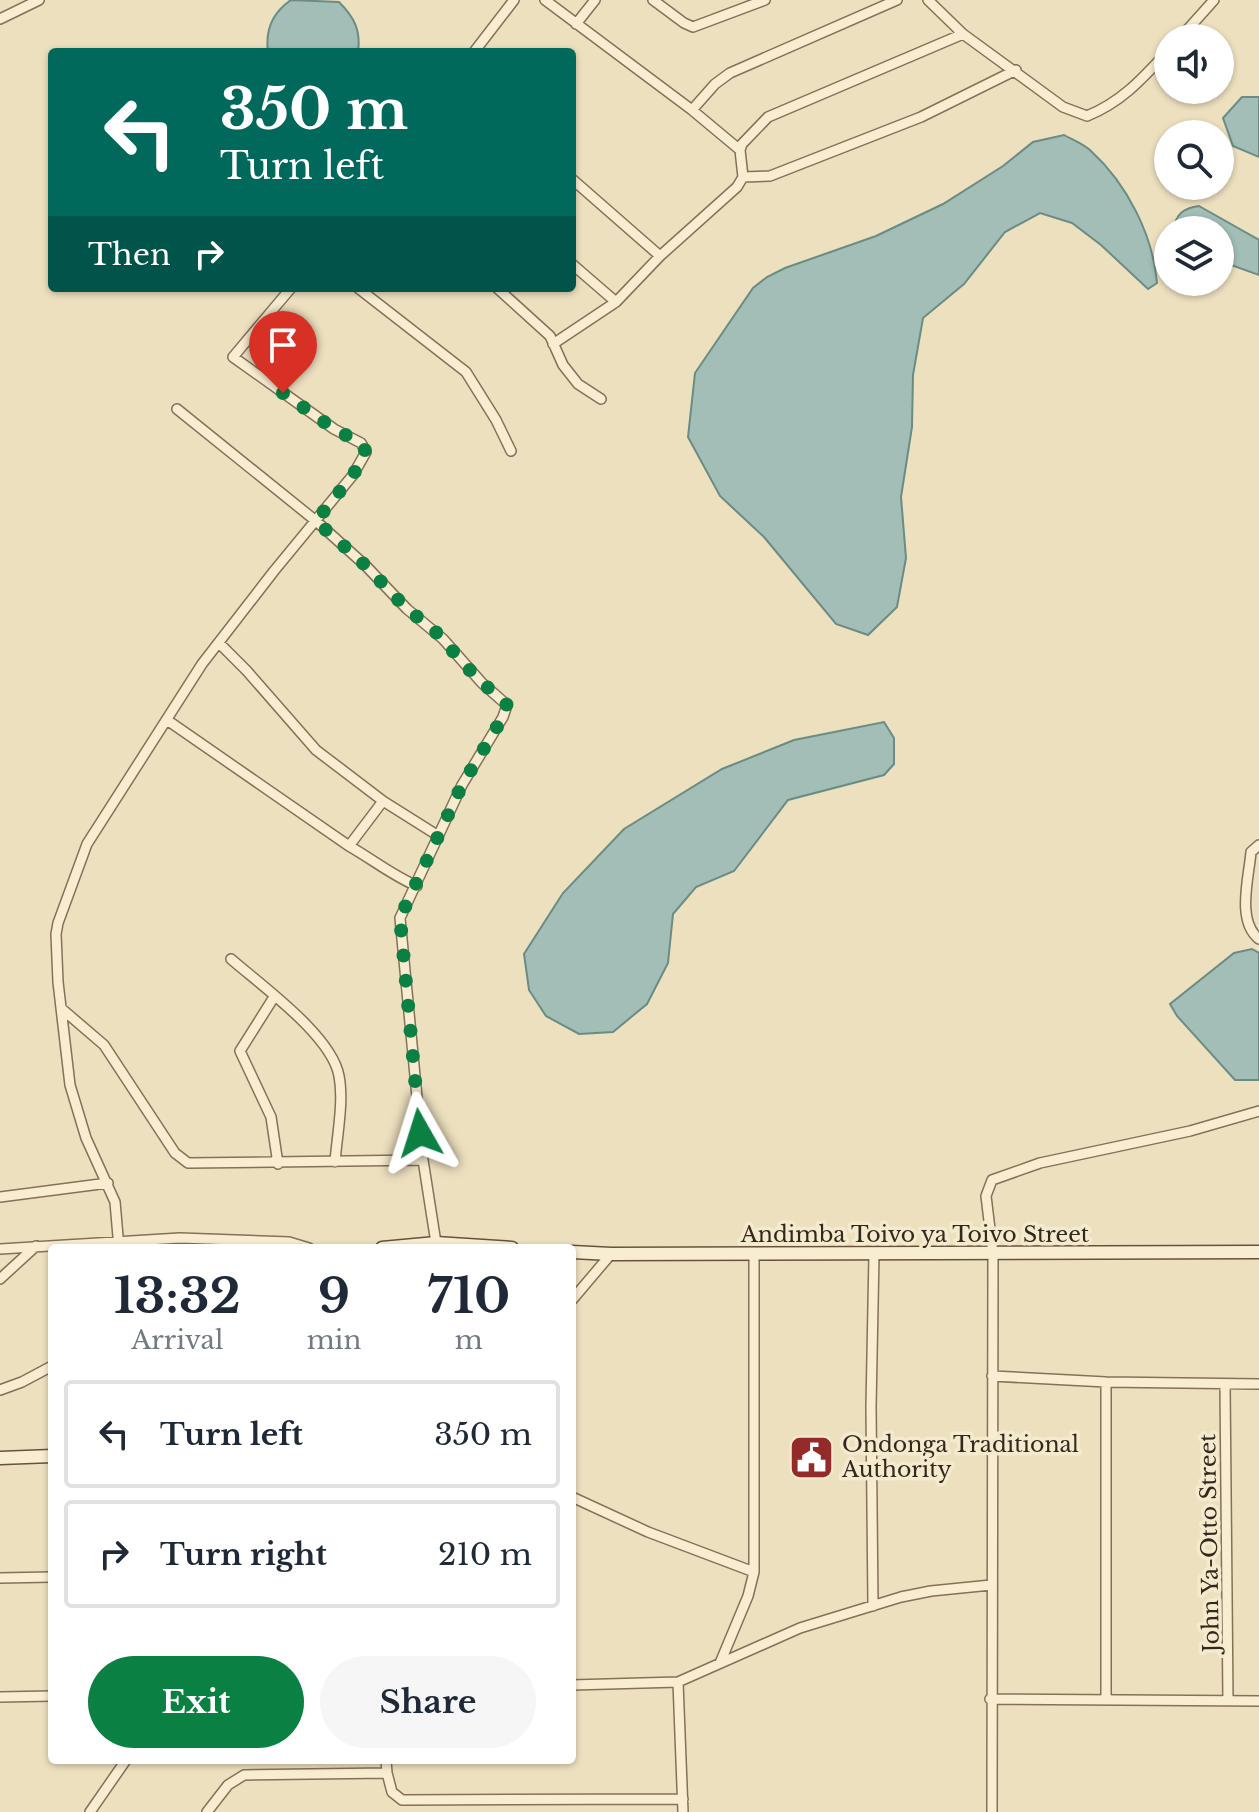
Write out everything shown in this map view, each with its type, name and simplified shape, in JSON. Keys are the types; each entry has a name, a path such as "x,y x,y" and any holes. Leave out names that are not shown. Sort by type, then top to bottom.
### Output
{"street":[{"path":"0,19 39,0"},
{"path":"477,48 514,0"},
{"path":"545,0 692,110 740,150"},
{"path":"576,24 595,0"},
{"path":"653,0 693,27 765,0"},
{"path":"692,110 715,84 730,73 897,0"},
{"path":"928,0 963,34 1063,107 1087,116 1113,104 1133,89 1154,66"},
{"path":"1193,24 1214,0"},
{"path":"553,344 616,302 660,256 737,187 743,177 742,144 775,113 963,34"},
{"path":"743,177 770,176 921,117 1016,70"},
{"path":"576,182 660,256"},
{"path":"576,267 616,302"},
{"path":"288,292 233,357 334,429 365,447 366,452 353,475 219,643 87,844 58,923 58,966 73,1098 86,1138 108,1183 117,1210 119,1244 180,1238 296,1244"},
{"path":"363,292 466,372 511,451"},
{"path":"502,292 550,336 563,365 578,384 601,399"},
{"path":"177,409 316,521 366,566 407,609 434,630 475,676 507,705 437,835 417,886 403,908 399,929 423,1160 436,1243"},
{"path":"219,643 316,750 383,801 437,835"},
{"path":"167,720 349,846 380,863 400,879 417,886"},
{"path":"349,846 383,801"},
{"path":"1259,845 1251,852 1246,913 1251,933 1259,939"},
{"path":"231,959 322,1041 336,1064 340,1084 335,1162"},
{"path":"274,997 240,1051 271,1117 278,1164"},
{"path":"62,1009 104,1045 181,1160 188,1163 423,1160"},
{"path":"992,1812 993,1254 986,1196 992,1180 1040,1163 1190,1131 1259,1111"},
{"path":"0,1197 108,1183"},
{"path":"425,1244 451,1244"},
{"path":"0,1279 36,1246"},
{"path":"0,1249 48,1246"},
{"name":"Andimba Toivo ya Toivo Street","path":"576,1252 1259,1252"},
{"path":"576,1295 611,1254"},
{"path":"720,1663 748,1596 754,1572 754,1254"},
{"path":"873,1606 871,1407 874,1254"},
{"path":"0,1390 48,1368"},
{"path":"992,1376 1106,1382 1259,1384"},
{"path":"1106,1382 1106,1699"},
{"name":"John Ya-Otto Street","path":"1225,1385 1228,1701"},
{"path":"0,1458 48,1456"},
{"path":"576,1499 648,1532 754,1572"},
{"path":"0,1578 48,1577"},
{"path":"576,1685 678,1682 800,1628 901,1597 991,1585"},
{"path":"678,1682 683,1812"},
{"path":"0,1697 48,1696"},
{"path":"990,1699 1259,1701"},
{"path":"90,1812 123,1764"},
{"path":"386,1764 392,1792 402,1800 683,1799"},
{"path":"207,1812 228,1785 244,1775 387,1773"}],"water":[{"path":"291,0 339,2 355,24 358,48 268,48 271,23"},
{"path":"1242,97 1259,97 1259,157 1234,146 1234,120 1223,118"},
{"path":"1064,135 1082,144 1104,164 1127,195 1144,229 1154,265 1154,285 1148,289 1101,245 1072,223 1040,213 1005,232 964,284 923,318 913,375 912,427 901,497 906,558 897,607 868,635 836,624 764,537 720,496 688,437 695,373 753,288 767,277 876,236 943,204 1003,166 1033,142"},
{"path":"1199,206 1217,216 1179,216 1189,208"},
{"path":"1234,226 1259,240 1259,275 1234,266"},
{"path":"884,722 894,738 894,764 884,775 788,800 734,871 696,887 673,914 668,963 647,1004 613,1032 579,1034 546,1016 529,990 524,954 563,893 624,829 722,769 794,740"},
{"path":"1252,949 1259,953 1259,1080 1235,1080 1177,1016 1170,1004 1234,953"}],"place":[{"name":"Ondonga Traditional Authority","path":"811,1457"}],"route":[{"path":"283,393 365,447 366,452 353,475 316,521 366,566 407,609 434,630 475,676 507,705 462,785 400,918 420,1133"}]}
